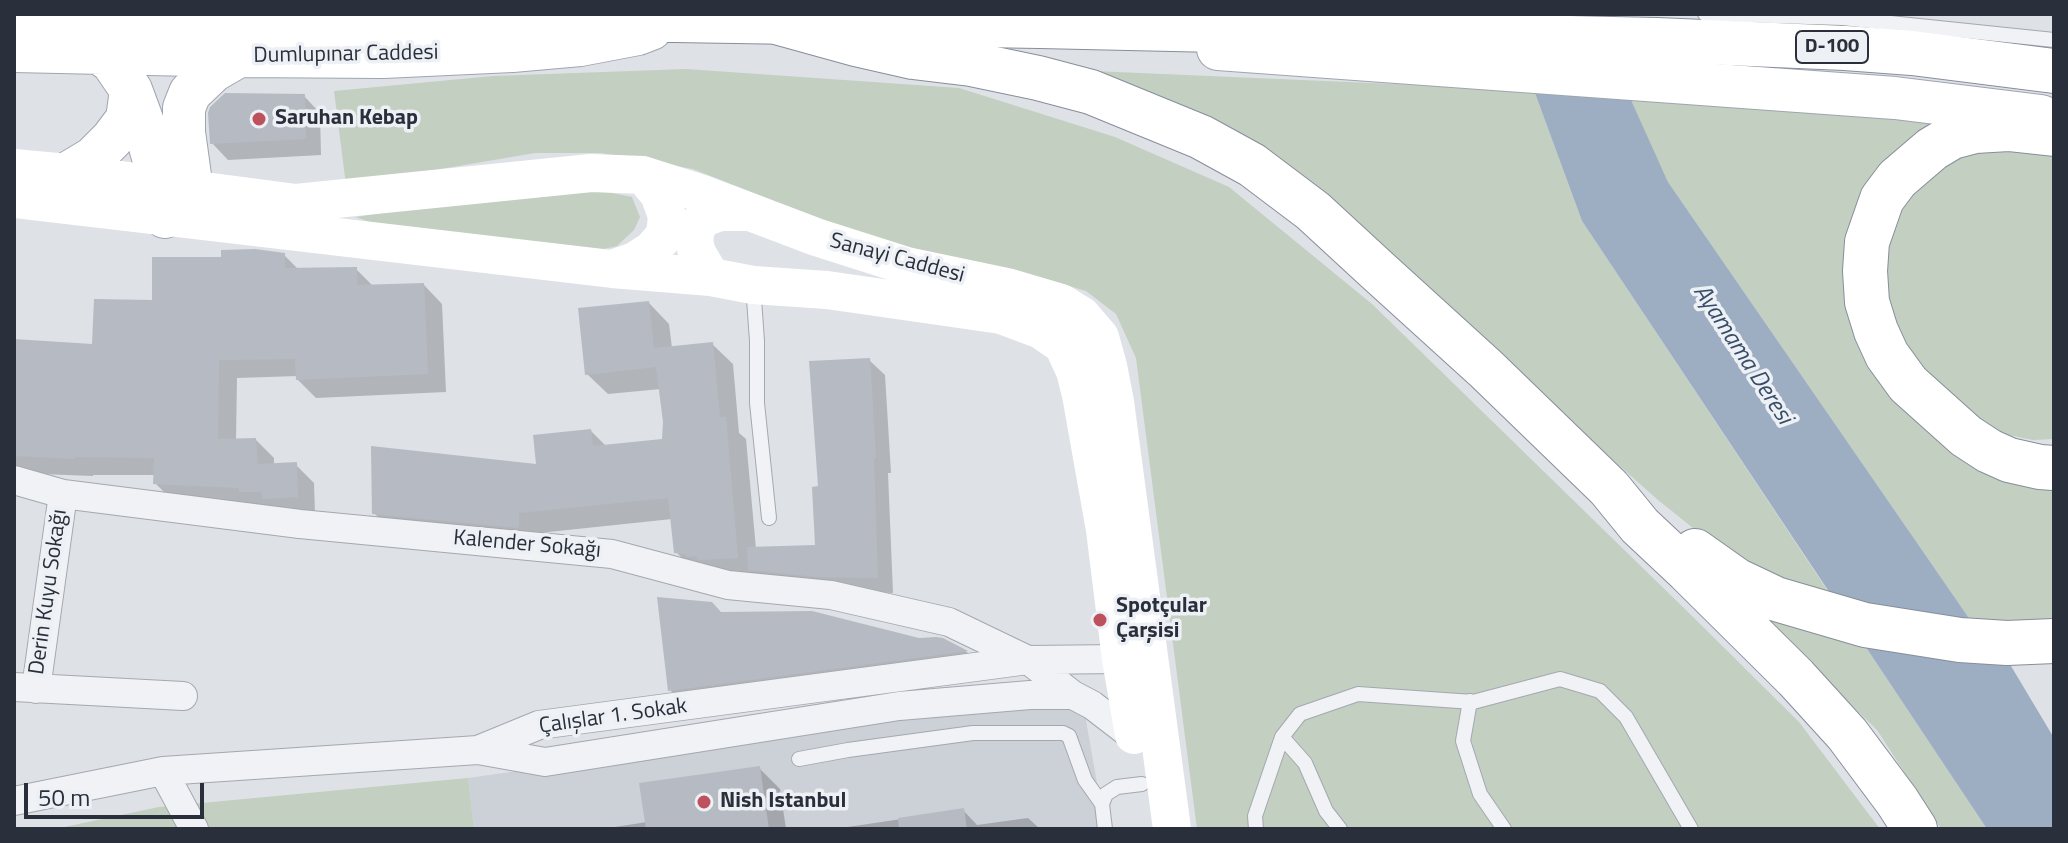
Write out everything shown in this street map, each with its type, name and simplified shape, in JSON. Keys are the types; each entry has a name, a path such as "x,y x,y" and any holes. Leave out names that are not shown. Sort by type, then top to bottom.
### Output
{"highway":[{"name":"D-100","path":"14,18 674,20 1657,40 1912,53 2054,71"},
{"path":"780,23 913,57 971,64 1091,92 1157,118 1252,165 1313,211 1486,369 1609,488 1640,526 1796,678 1847,734 1915,829"},
{"path":"2054,134 2008,129 1975,131 1952,137 1932,149 1897,179 1882,199 1867,242 1865,271 1867,302 1876,331 1887,355 1908,384 1966,436 1989,451 2009,460 2054,468"},
{"path":"1609,488 1736,580 1776,599 1865,625 1960,640 2007,643 2054,641"}],"main road":[{"name":"Dumlupınar Caddesi","path":"14,51 383,57 512,51 580,45 638,34 674,20"},
{"path":"1040,26 1169,46 1881,96 2054,118"},
{"path":"98,52 112,62 131,90 173,197"},
{"path":"173,197 184,132 184,108 190,93 213,71 239,56"},
{"path":"68,173 93,158 112,139 127,119 131,90"},
{"path":"14,168 68,173 173,197"},
{"name":"Sanayi Caddesi","path":"173,197 296,203 579,174 643,175 907,266 1007,287 1061,303 1082,316 1100,337 1115,402 1172,829"},
{"path":"612,269 635,261 652,250 665,235 667,216 659,194 643,175"},
{"path":"14,199 173,197"},
{"name":"Sanayi Caddesi","path":"173,197 612,269 827,290 1001,315 1041,330 1063,345 1075,371 1084,410 1105,530 1121,659 1148,829"},
{"path":"711,277 697,253 694,241 696,228 703,218 720,212 746,212"}],"street":[{"name":"Kalender Sokağı","path":"14,480 63,494 300,524 612,554 728,585 831,595 949,622 1028,660"},
{"name":"Derin Kuyu Sokağı","path":"25,688 63,494"},
{"name":"Çalışlar 1. Sokak","path":"14,801 163,771 478,750 539,725 1028,660 1121,659"},
{"path":"1028,660 1135,738"},
{"path":"25,688 183,696"},
{"path":"478,750 545,762 899,706 1030,695 1073,695"},
{"path":"163,771 194,829"}],"lane":[{"path":"1705,14 1842,18 2054,40"},
{"path":"753,285 757,403 769,518"},
{"path":"1256,829 1255,816 1282,737 1300,714 1358,694 1470,701 1560,679 1600,691 1626,717 1691,829"},
{"path":"1470,701 1463,741 1480,794 1504,829"},
{"path":"799,759 973,733 1063,733 1069,736 1085,780 1102,804 1105,829"},
{"path":"1282,737 1305,763 1326,811 1340,829"},
{"path":"1102,804 1106,794 1117,787 1142,784"}],"shaded area":[{"path":"1081,692 1105,829 474,829 468,778"}],"green space":[{"path":"686,69 959,88 1115,137 1229,187 1372,304 1690,614 1799,722 1880,829 1197,829 1136,358 1116,314 1086,291 1022,272 860,235 693,169 601,153 535,153 346,185 334,91 493,76"},
{"path":"1070,70 1534,90 1582,221 1835,602 1733,560 1658,500 1266,151"},
{"path":"1627,93 1933,123 1849,308 2054,484 2054,625 1973,624 1668,182"},
{"path":"1958,146 2054,146 2054,439 2033,440 2008,435 1982,423 1954,400 1905,349 1883,283 1889,215"},
{"path":"596,190 632,197 640,217 634,230 617,246 585,253 372,223 356,217 451,202"},
{"path":"1760,615 1863,643 1987,829 1941,829 1877,730"},
{"path":"468,778 474,829 55,829 159,807"}],"water":[{"name":"Ayamama Deresi","path":"1506,14 1599,14 1621,78 1668,182 1973,624 2011,666 2054,738 2054,829 1987,829 1582,221"}],"building":[{"path":"225,93 305,94 306,139 210,144 208,113"},
{"path":"255,249 285,253 285,268 357,267 357,285 424,283 428,374 296,380 295,359 219,360 218,439 256,438 258,464 297,462 298,497 263,499 261,492 239,492 239,488 153,484 154,458 14,456 14,339 92,344 94,299 152,300 152,257 221,257 221,250"},
{"path":"649,301 654,348 713,342 720,417 726,417 738,558 701,560 697,556 674,553 668,498 519,513 519,528 372,514 371,446 536,464 533,435 591,429 593,446 662,439 663,422 656,367 585,375 578,308"},
{"path":"870,358 878,578 818,577 748,570 747,547 815,545 812,487 818,486 809,361"},
{"path":"657,597 712,602 721,612 812,611 919,638 943,638 968,651 668,691"},
{"name":"Nish Istanbul","path":"760,766 769,829 646,829 639,783"},
{"path":"964,808 967,829 899,829 898,818"}],"place":[{"name":"Saruhan Kebap","path":"259,119"},
{"name":"Spotçular Çarşisi","path":"1100,620"},
{"name":"Nish Istanbul","path":"704,802"}]}
